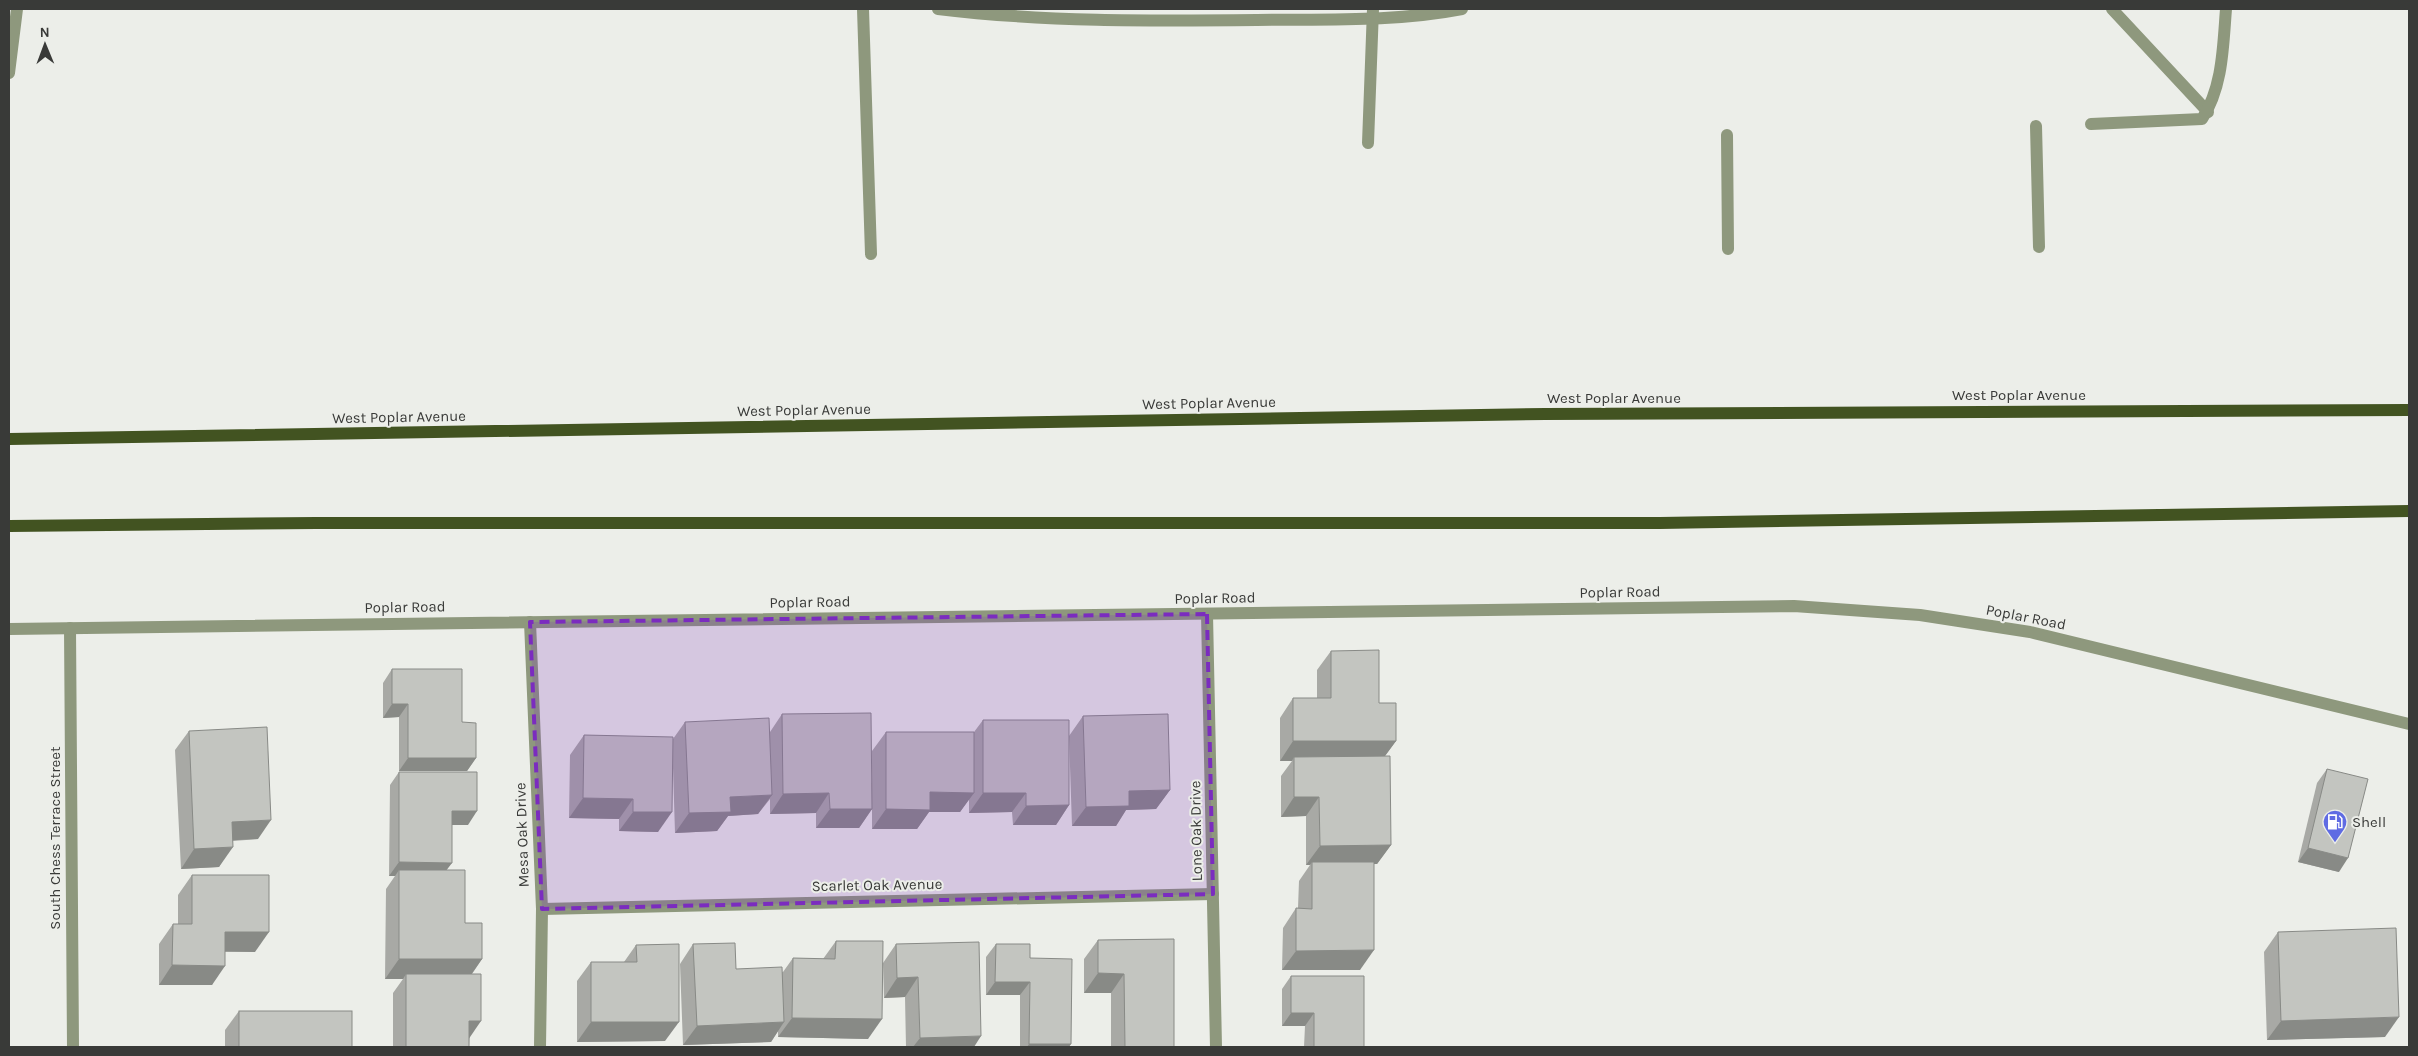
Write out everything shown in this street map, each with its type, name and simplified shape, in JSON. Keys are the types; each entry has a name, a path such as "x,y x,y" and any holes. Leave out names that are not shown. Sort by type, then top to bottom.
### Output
{"main road":[{"name":"West Poplar Avenue","path":"9,439 1545,414 2409,410"},
{"path":"9,526 326,523 1660,523 2409,511"}],"street":[{"path":"9,73 17,9"},
{"path":"863,9 871,254"},
{"path":"938,9 1002,17 1123,21 1373,14 1462,9"},
{"path":"2112,9 2208,112"},
{"path":"2090,124 2202,120 2214,100 2222,56 2226,9"},
{"path":"1368,143 1373,14"},
{"path":"2036,126 2039,247"},
{"path":"1727,135 1728,249"},
{"name":"Poplar Road","path":"9,629 1794,606 1920,615 2030,632 2409,724"},
{"name":"Lone Oak Drive","path":"1207,614 1216,1047"},
{"name":"Mesa Oak Drive","path":"530,622 542,909 540,1047"},
{"name":"South Chess Terrace Street","path":"70,628 73,1047"},
{"name":"Scarlet Oak Avenue","path":"542,909 1214,894"}],"highlighted area":[{"path":"1207,614 1213,894 542,909 530,622"}],"building":[{"path":"1379,650 1379,703 1396,703 1396,741 1293,741 1293,698 1331,698 1331,651"},
{"path":"392,669 462,669 462,722 476,723 476,758 408,758 408,704 392,704"},
{"path":"871,713 872,809 830,809 829,793 783,794 782,714"},
{"path":"1168,714 1170,790 1129,791 1129,806 1086,807 1083,716"},
{"path":"769,718 772,795 730,797 731,812 689,813 685,722"},
{"path":"983,720 1069,720 1069,805 1026,806 1026,793 983,793"},
{"path":"267,727 271,820 232,822 233,847 194,849 189,731"},
{"path":"886,732 974,732 974,793 930,792 930,810 886,809"},
{"path":"584,735 673,737 672,812 633,812 633,799 583,798"},
{"path":"1390,756 1391,845 1320,846 1319,797 1294,797 1294,757"},
{"path":"2327,769 2368,779 2348,858 2308,848"},
{"path":"399,772 477,772 477,811 452,811 452,863 399,862"},
{"path":"1312,862 1374,862 1374,950 1296,951 1296,908 1312,909"},
{"path":"399,870 465,870 465,923 482,923 482,959 399,959"},
{"path":"192,875 269,875 269,932 225,932 225,966 172,965 173,924 192,924"},
{"path":"2396,928 2399,1017 2281,1021 2278,932"},
{"path":"1174,939 1174,1047 1125,1047 1124,974 1098,973 1098,940"},
{"path":"836,941 883,941 882,1019 792,1018 793,958 835,959"},
{"path":"979,942 981,1036 920,1038 918,977 897,978 896,944"},
{"path":"735,943 736,969 782,967 784,1022 697,1026 693,944"},
{"path":"679,944 679,1022 591,1022 591,962 637,962 636,945"},
{"path":"996,944 1030,944 1030,958 1072,959 1071,1044 1029,1044 1030,982 995,982"},
{"path":"406,974 481,974 481,1021 469,1021 469,1047 406,1047"},
{"path":"1291,976 1364,976 1364,1047 1314,1047 1314,1013 1291,1013"},
{"path":"239,1011 352,1011 352,1047 239,1047"}],"place":[{"name":"Shell","path":"2335,843"}]}
